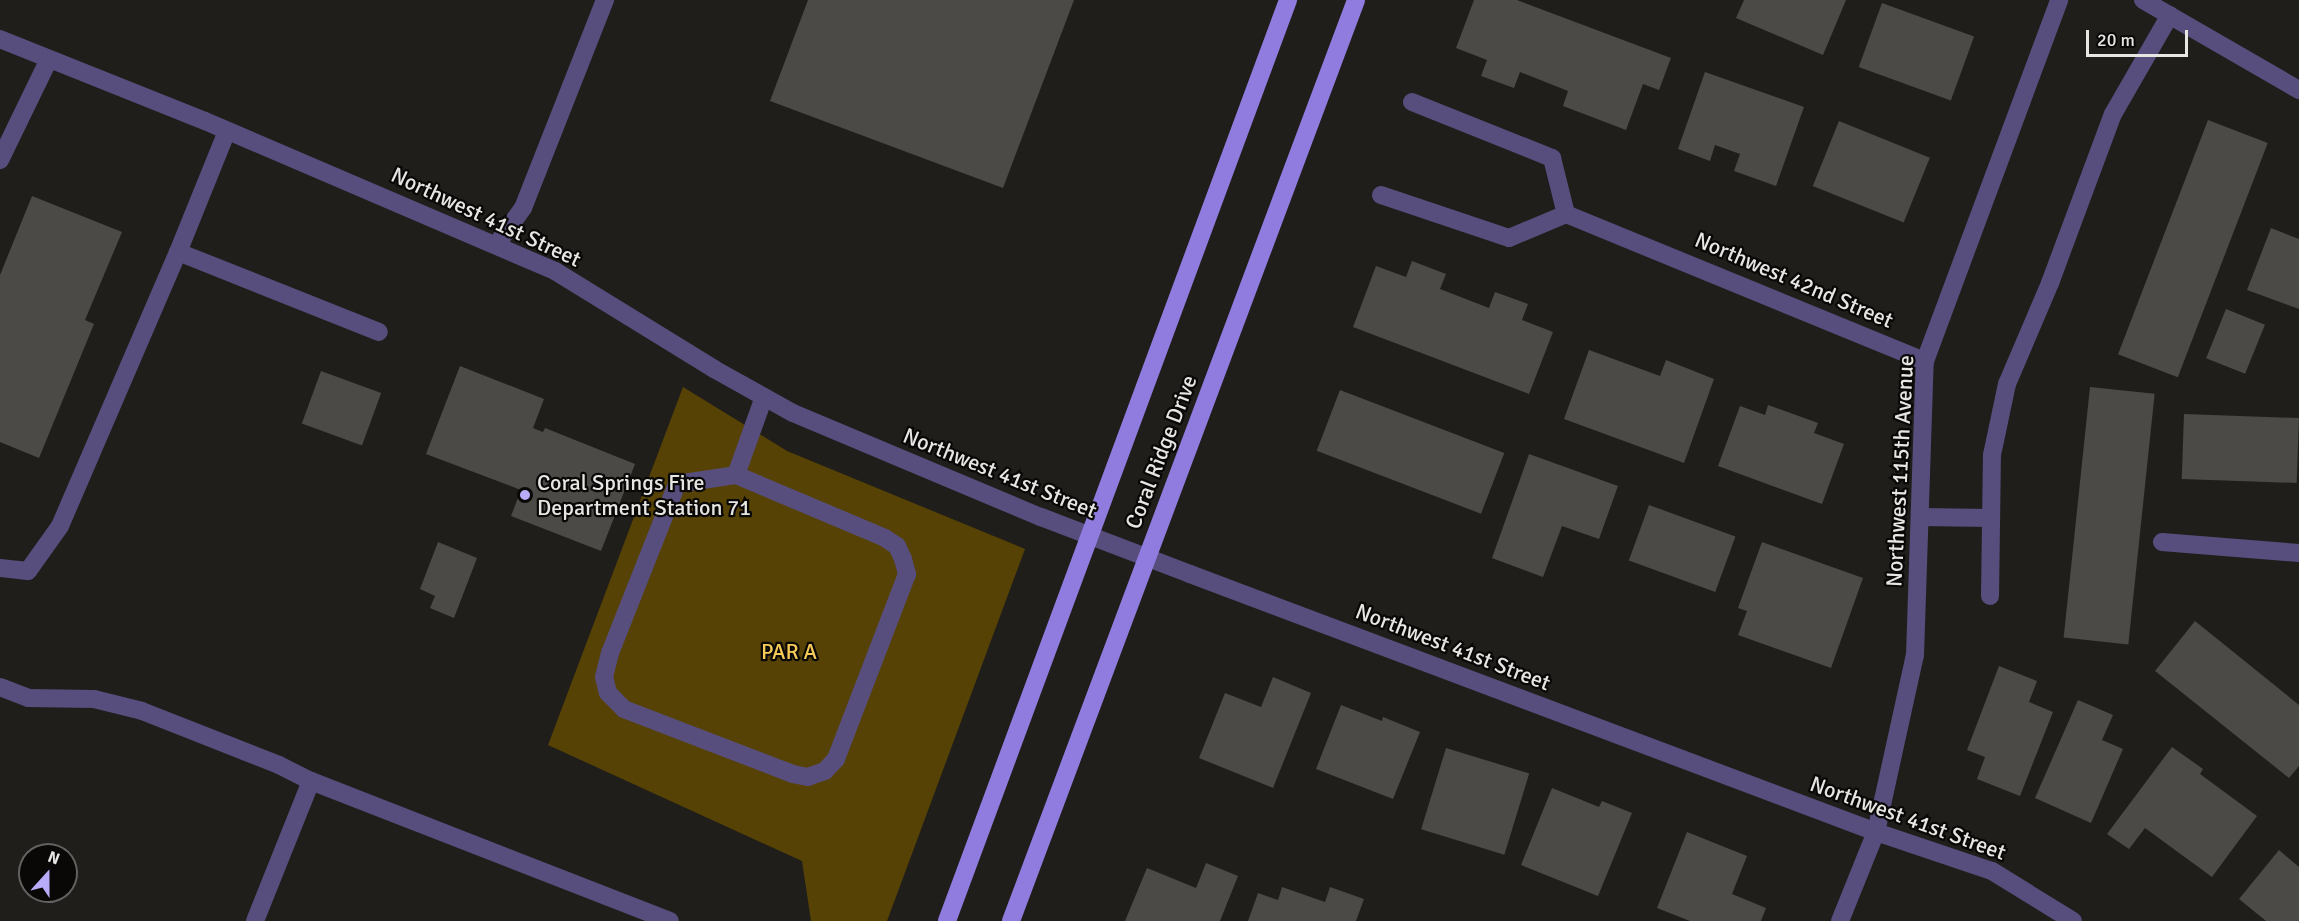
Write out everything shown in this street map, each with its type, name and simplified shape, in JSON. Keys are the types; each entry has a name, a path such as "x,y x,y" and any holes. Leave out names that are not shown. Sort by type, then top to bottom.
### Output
{"main road":[{"name":"Coral Ridge Drive","path":"947,921 1288,0"},
{"name":"Coral Ridge Drive","path":"1011,921 1356,0"}],"street":[{"path":"497,244 523,208 605,0"},
{"name":"Northwest 115th Avenue","path":"1840,921 1876,832 1916,655 1925,361 2059,0"},
{"path":"2143,0 2299,90"},
{"path":"1990,596 1992,455 2007,384 2050,283 2112,114 2170,15"},
{"name":"Northwest 41st Street","path":"0,39 227,131 497,244 555,271 793,413 1147,558 1876,832 1992,871 2073,921"},
{"path":"0,160 49,59"},
{"path":"1381,195 1509,238 1566,214 1551,158 1412,102"},
{"path":"0,568 28,571 60,526 178,252 227,131"},
{"name":"Northwest 42nd Street","path":"1566,214 1645,244 1925,361"},
{"path":"178,252 378,332"},
{"path":"735,475 764,397"},
{"path":"735,475 885,538 897,546 907,574 836,759 825,771 808,777 793,774 624,709 608,693 604,677 610,653 677,484 735,475"},
{"path":"1920,518 1991,518"},
{"path":"2162,542 2299,553"},
{"path":"0,687 28,698 94,699 142,711 279,765 311,781 670,921"},
{"path":"255,921 311,781"}],"green space":[{"name":"PAR A","path":"683,387 787,451 1025,549 887,921 811,921 802,861 548,745"}],"building":[{"path":"808,0 1074,0 1003,188 770,101"},
{"path":"1474,0 1517,0 1671,58 1659,90 1643,84 1626,130 1563,106 1568,91 1520,72 1514,88 1481,76 1487,60 1456,48"},
{"path":"1744,0 1846,0 1823,55 1736,18"},
{"path":"1882,3 1974,37 1951,100 1859,67"},
{"path":"1705,72 1804,107 1776,186 1734,171 1740,154 1715,145 1710,161 1678,149"},
{"path":"2208,120 2268,143 2178,377 2118,354"},
{"path":"1839,121 1930,158 1904,223 1813,186"},
{"path":"32,196 122,232 85,320 94,324 39,458 0,442 0,275"},
{"path":"2271,228 2299,239 2299,309 2247,290"},
{"path":"1412,261 1446,274 1440,289 1489,308 1495,292 1528,304 1522,320 1553,332 1529,394 1353,327 1376,266 1406,277"},
{"path":"2226,309 2265,325 2245,374 2206,358"},
{"path":"1589,350 1660,376 1666,360 1714,379 1684,463 1564,419"},
{"path":"460,366 544,399 533,428 543,432 545,428 635,464 601,551 511,516 521,490 426,454"},
{"path":"321,371 381,393 362,446 302,424"},
{"path":"2090,387 2155,394 2128,644 2064,638"},
{"path":"1340,390 1504,453 1481,514 1317,451"},
{"path":"1768,405 1818,423 1814,433 1844,444 1822,504 1718,466 1740,406 1765,415"},
{"path":"2184,414 2299,418 2297,483 2182,479"},
{"path":"1529,454 1618,486 1599,539 1562,526 1543,577 1492,558"},
{"path":"1649,505 1735,536 1715,592 1629,560"},
{"path":"438,542 477,558 454,618 430,608 435,596 420,589"},
{"path":"1762,542 1863,578 1831,668 1738,635 1747,611 1738,608"},
{"path":"2195,621 2299,705 2299,766 2289,778 2155,671"},
{"path":"1999,666 2037,681 2029,702 2053,712 2020,796 1977,779 1985,757 1967,750"},
{"path":"1273,677 1311,693 1273,788 1199,758 1225,693 1261,707"},
{"path":"2078,700 2113,715 2102,740 2123,749 2091,823 2035,798"},
{"path":"1341,705 1382,721 1383,717 1420,732 1393,799 1316,769"},
{"path":"2172,747 2203,769 2200,774 2257,816 2212,877 2145,828 2129,849 2107,834"},
{"path":"1446,748 1529,773 1504,855 1421,829"},
{"path":"1552,788 1599,807 1602,801 1632,813 1598,896 1521,865"},
{"path":"1687,832 1747,856 1732,894 1766,908 1761,921 1690,921 1657,908"},
{"path":"2279,850 2299,867 2299,921 2266,921 2239,899"},
{"path":"1206,863 1238,876 1220,921 1125,921 1147,868 1196,888"},
{"path":"1282,887 1325,902 1330,887 1364,899 1356,921 1248,921 1258,893 1278,900"}],"place":[{"name":"Coral Springs Fire Department Station 71","path":"525,495"}]}
